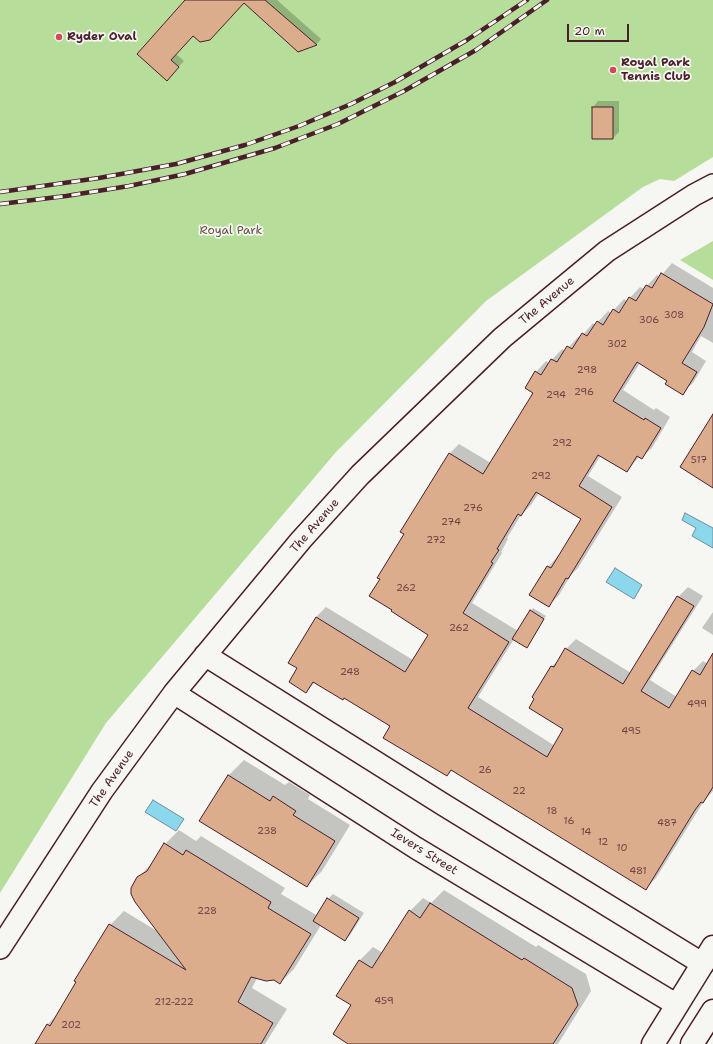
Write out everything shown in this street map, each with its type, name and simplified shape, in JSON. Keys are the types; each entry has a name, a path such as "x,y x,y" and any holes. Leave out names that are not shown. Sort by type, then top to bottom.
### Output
{"highway":[{"path":"653,1044 708,955"},
{"path":"692,1044 713,1011"}],"street":[{"name":"The Avenue","path":"0,948 87,814 174,693 301,540 360,475 502,338 561,289 615,246 694,195 713,185"},
{"path":"205,655 444,805 708,955"},
{"name":"Ievers Street","path":"174,693 416,848 677,1005"}],"green space":[{"name":"Royal Park","path":"0,0 713,0 713,157 674,181 660,179 643,187 486,301 336,452 106,723 0,893"},
{"path":"713,241 713,280 680,260"}],"water":[{"path":"685,513 713,528 713,548 692,536 696,528 682,520"},
{"path":"615,568 642,585 634,599 606,582"},
{"path":"153,800 184,819 176,831 145,812"}],"building":[{"path":"185,0 265,0 317,45 298,52 244,3 210,40 200,42 193,36 171,60 179,67 167,81 137,54"},
{"path":"592,107 613,107 613,139 592,139"},
{"path":"661,273 713,304 704,327 682,363 697,372 683,395 665,384 667,381 637,362 613,401 644,420 645,418 661,428 642,459 637,456 627,472 598,455 579,486 612,507 549,607 529,595 547,566 551,568 581,519 536,492 521,516 518,514 497,549 499,550 491,562 493,563 463,613 509,642 468,708 547,757 563,729 529,708 534,699 532,697 551,666 554,667 565,648 623,684 677,596 694,606 641,691 669,708 692,670 700,675 713,653 713,787 703,803 701,802 695,810 646,890 451,770 447,776 383,738 390,726 344,698 343,700 313,682 306,693 289,682 297,668 288,663 316,617 405,672 428,635 369,596 380,579 377,578 404,534 400,532 449,453 483,474 533,393 525,388 535,371 541,375 551,359 557,362 567,346 572,349 582,333 587,336 597,321 603,325 613,309 619,313 629,297 636,301 646,285 652,288"},
{"path":"713,414 713,488 680,467"},
{"path":"530,610 544,619 527,648 512,639"},
{"path":"228,775 270,801 273,796 296,811 293,815 335,841 307,887 199,821"},
{"path":"164,843 183,855 186,850 271,902 268,908 311,934 280,984 274,980 266,981 251,977 238,1002 273,1023 261,1044 35,1044 47,1024 50,1026 76,982 74,981 109,924 186,970 135,902 131,894 131,888 137,877 147,871"},
{"path":"327,898 359,918 345,941 313,921"},
{"path":"430,903 522,960 524,958 572,988 578,1005 553,1044 348,1044 333,1034 351,1005 336,996 359,960 372,968 409,910 420,918"}],"tram line":[{"path":"706,1044 713,1033"}],"railway":[{"path":"0,192 99,178 176,164 245,145 299,126 351,104 395,82 467,40 527,0"},
{"path":"0,204 129,186 185,174 275,148 338,124 404,91 476,50 547,0"}],"place":[{"name":"Ryder Oval","path":"59,37"},
{"name":"Royal Park Tennis Club","path":"613,70"}]}
